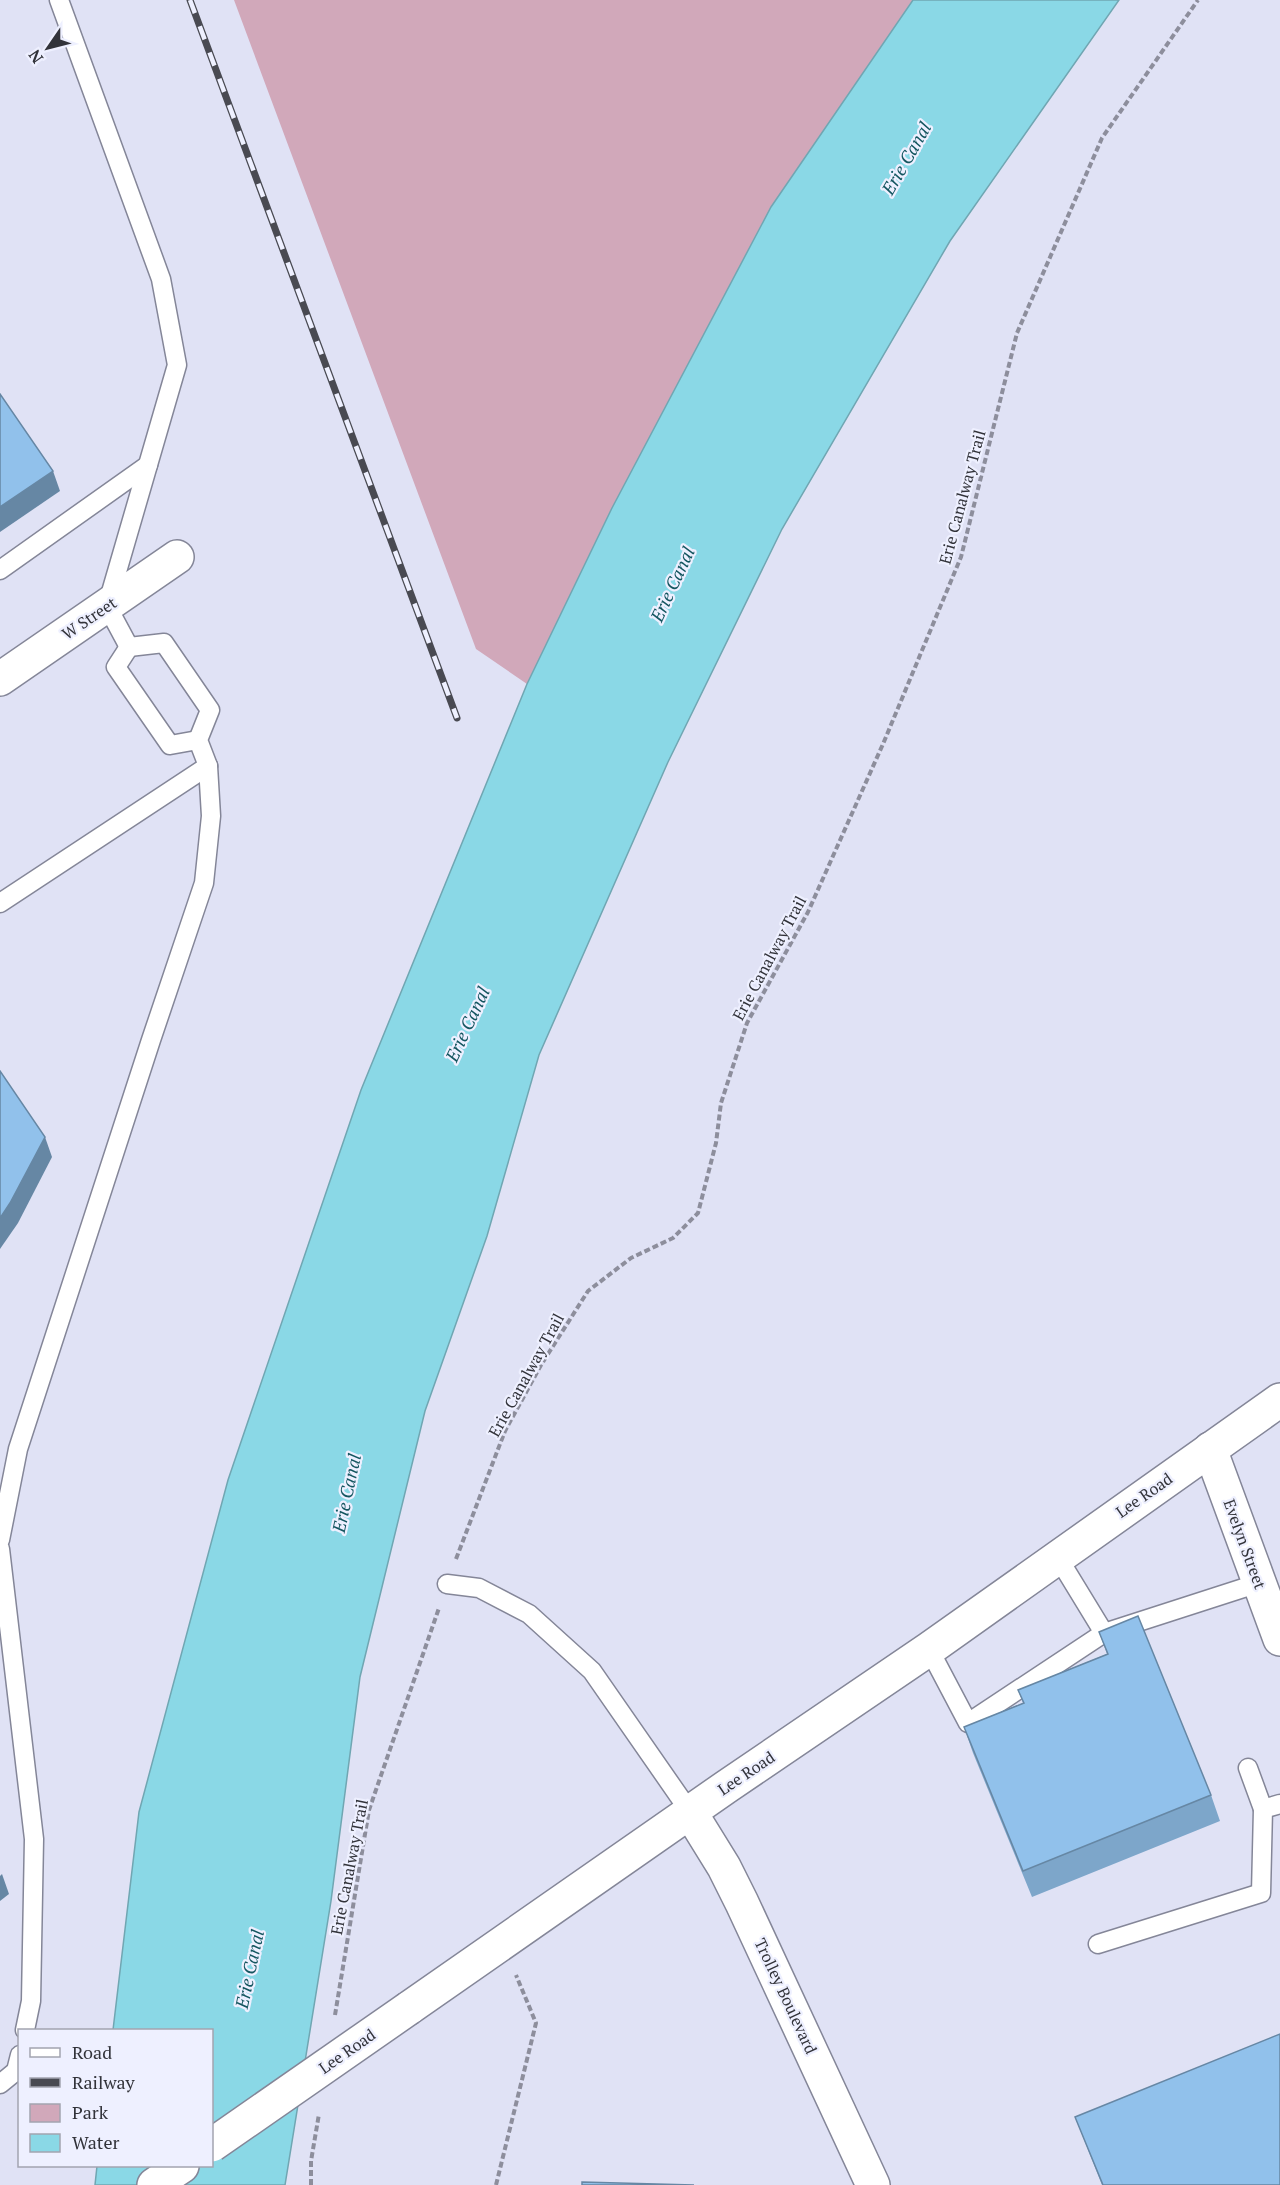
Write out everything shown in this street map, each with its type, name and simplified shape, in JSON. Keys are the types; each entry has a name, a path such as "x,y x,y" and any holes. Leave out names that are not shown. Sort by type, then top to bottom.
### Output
{"street":[{"name":"W Street","path":"0,679 177,557"},
{"name":"Lee Road","path":"213,2144 929,1648 1280,1400"},
{"name":"Evelyn Street","path":"1210,1449 1280,1639"},
{"name":"Trolley Boulevard","path":"690,1812 721,1861 742,1903 873,2185"},
{"path":"154,2185 181,2167"}],"lane":[{"path":"59,0 161,279 177,365 107,606 129,647"},
{"path":"0,570 148,465"},
{"path":"0,1540 22,1438 147,1051 204,883 211,816 208,766 198,740 210,710 164,643 129,647"},
{"path":"129,647 116,667 170,745 198,740"},
{"path":"0,903 208,766"},
{"path":"0,1549 34,1839 31,2001 25,2029"},
{"path":"1057,1556 1104,1633"},
{"path":"929,1648 969,1723 1104,1633 1259,1583"},
{"path":"447,1584 479,1588 529,1614 592,1671 690,1812"},
{"path":"1098,1944 1262,1893 1272,1807 1248,1768"},
{"path":"0,2084 16,2072 18,2064"}],"path":[{"name":"Erie Canalway Trail","path":"333,2024 369,1810 447,1584 505,1431 541,1365 588,1291 631,1258 673,1238 698,1213 716,1143 722,1103 747,1023 808,912 883,744 961,557 1017,333 1102,138 1198,0"},
{"path":"496,2185 536,2023 502,1943"},
{"path":"311,2185 311,2161 320,2104"}],"green space":[{"path":"234,0 913,0 771,207 612,508 527,684 476,649"}],"water":[{"name":"Erie Canal","path":"913,0 1119,0 950,241 782,529 668,762 539,1055 487,1236 425,1411 360,1677 331,1901 285,2185 95,2185 97,2167 213,2167 213,2029 113,2029 139,1812 228,1480 361,1090 527,684 612,508 771,207"}],"building":[{"path":"0,394 53,471 0,507"},
{"path":"0,1071 45,1137 0,1218"},
{"path":"1138,1616 1211,1795 1023,1871 964,1727 1024,1703 1018,1690 1108,1654 1099,1632"},
{"path":"1280,2034 1280,2185 1103,2185 1075,2117"},
{"path":"582,2182 694,2185 582,2185"}],"railway":[{"path":"190,0 457,718"}]}
